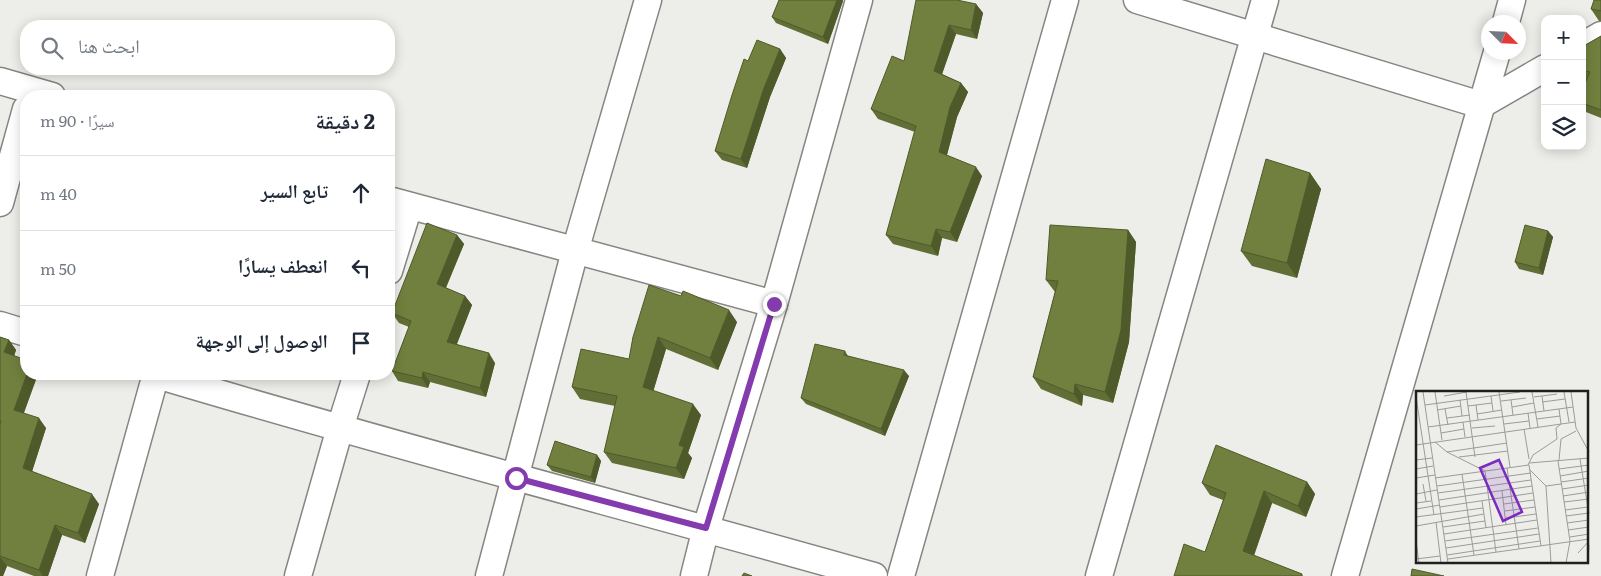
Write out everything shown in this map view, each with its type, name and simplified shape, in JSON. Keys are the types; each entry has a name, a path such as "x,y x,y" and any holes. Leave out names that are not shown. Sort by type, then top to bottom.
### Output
{"street":[{"path":"490,576 575,251 648,0"},
{"path":"694,576 706,528 774,304 859,0"},
{"path":"901,576 1065,0"},
{"path":"1137,0 1481,105 1541,70"},
{"path":"1099,576 1265,0"},
{"path":"1508,15 1512,0"},
{"path":"1586,44 1601,36"},
{"path":"1345,576 1494,60"},
{"path":"0,81 20,91"},
{"path":"0,203 20,143"},
{"path":"395,230 399,203 774,304"},
{"path":"0,325 20,331"},
{"path":"100,576 154,380"},
{"path":"176,380 516,478 706,528 874,576"},
{"path":"298,576 354,380"}],"building":[{"path":"779,0 837,0 823,37 772,17"},
{"path":"916,0 957,0 976,4 971,30 949,25 934,71 961,83 950,107 939,152 976,167 950,232 936,229 931,246 886,235 916,126 871,109 892,56 904,61"},
{"path":"1594,0 1601,0 1601,11 1591,9"},
{"path":"1601,36 1601,110 1586,104 1586,81 1590,72 1586,71 1586,45"},
{"path":"757,40 780,49 764,88 741,159 715,151 744,59 748,61"},
{"path":"1266,159 1310,173 1287,263 1241,251"},
{"path":"427,223 457,235 437,284 465,296 447,342 489,353 480,388 423,372 422,378 395,372 395,363 411,321 395,314 395,305"},
{"path":"1050,225 1128,230 1121,330 1105,392 1075,384 1074,394 1033,377 1058,281 1046,280"},
{"path":"1525,225 1548,231 1539,268 1515,262"},
{"path":"649,285 681,296 683,291 729,310 710,358 658,337 643,387 693,404 679,445 684,447 676,468 604,452 617,396 572,387 581,349 629,359 633,337"},
{"path":"0,337 9,340 4,352 20,358 20,380 25,380 14,410 39,418 23,468 92,494 78,533 55,525 39,570 0,556"},
{"path":"815,344 845,351 844,355 904,370 881,429 801,398"},
{"path":"555,441 597,455 591,477 547,465"},
{"path":"1216,445 1307,482 1298,506 1264,491 1243,551 1302,574 1301,576 1174,576 1184,544 1205,552 1226,493 1202,483"},
{"path":"1412,569 1444,576 1411,576"}],"route":[{"path":"516,478 706,528 774,304"}]}
